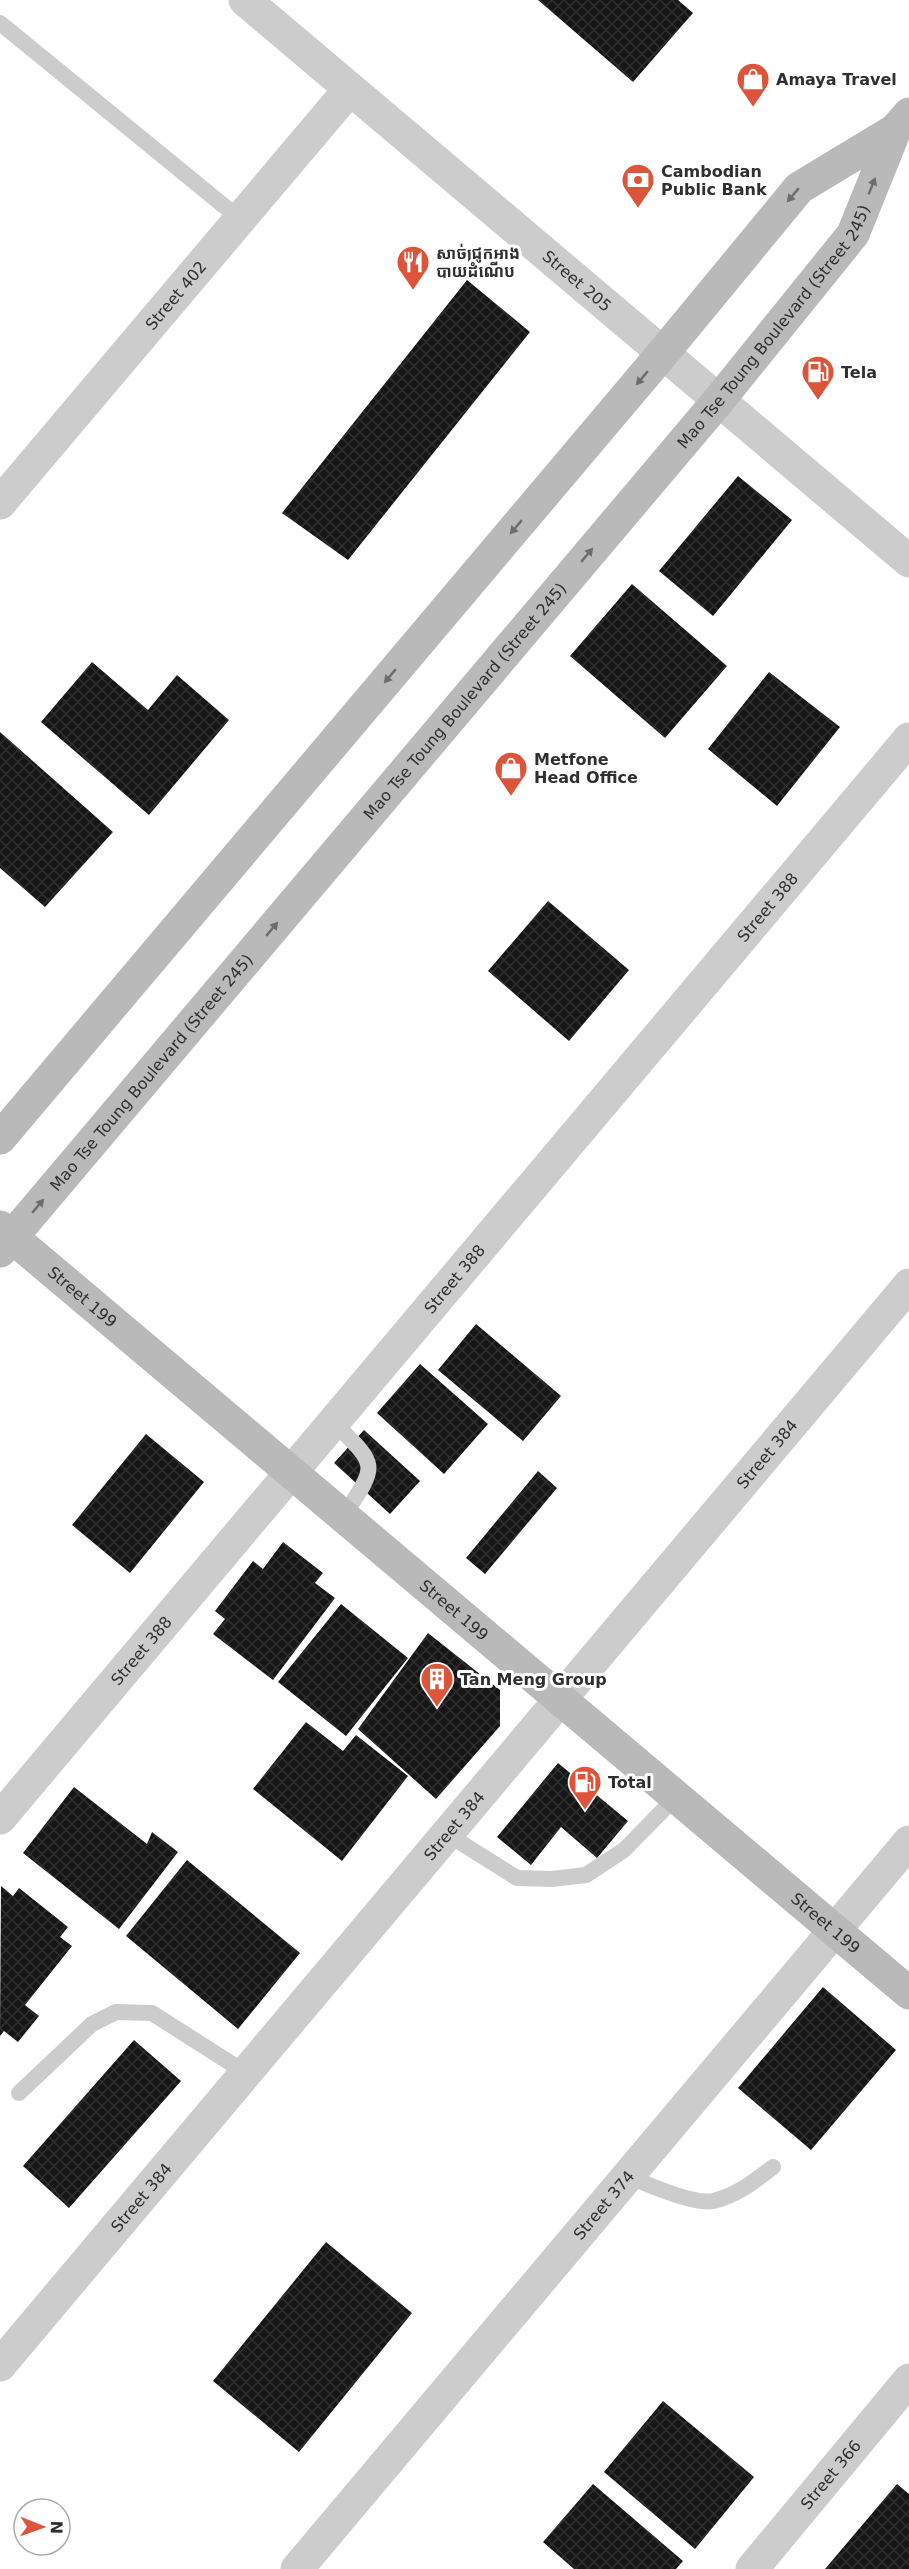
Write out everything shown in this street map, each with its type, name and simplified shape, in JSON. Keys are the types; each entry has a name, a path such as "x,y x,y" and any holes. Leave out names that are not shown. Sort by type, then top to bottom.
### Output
{"main road":[{"name":"Mao Tse Toung Boulevard (Street 245)","path":"0,1138 663,353 799,188 902,122"},
{"name":"Mao Tse Toung Boulevard (Street 245)","path":"4,1238 718,400 852,234 902,122"},
{"name":"Street 199","path":"4,1238 344,1516 909,1993"}],"street":[{"name":"Street 205","path":"245,0 909,561"},
{"name":"Street 402","path":"0,503 350,89"},
{"name":"Street 388","path":"0,1818 909,738"},
{"name":"Street 384","path":"0,2365 909,1285"},
{"name":"Street 374","path":"297,2569 909,1842"},
{"name":"Street 366","path":"752,2569 909,2380"}],"lane":[{"path":"0,23 240,219"},
{"path":"333,1422 366,1454 370,1467 368,1479 344,1516"},
{"path":"447,1834 517,1878 552,1879 586,1875 624,1850 676,1797"},
{"path":"19,2093 92,2024 116,2012 152,2013 246,2073"},
{"path":"628,2176 669,2193 711,2202 744,2189 773,2167"}],"building":[{"path":"538,0 678,0 693,13 633,82"},
{"path":"467,280 530,332 348,560 282,513"},
{"path":"738,476 792,520 713,616 659,571"},
{"path":"632,584 727,666 665,738 570,656"},
{"path":"92,662 148,710 177,675 229,720 149,815 41,722"},
{"path":"769,672 840,727 777,806 708,749"},
{"path":"0,732 113,832 45,907 0,868"},
{"path":"548,901 629,970 569,1041 488,971"},
{"path":"476,1324 561,1396 523,1441 438,1370"},
{"path":"420,1364 488,1424 444,1474 377,1413"},
{"path":"364,1430 420,1481 390,1514 334,1463"},
{"path":"146,1434 204,1482 130,1573 72,1525"},
{"path":"538,1471 557,1488 485,1574 466,1558"},
{"path":"283,1542 323,1573 315,1583 335,1598 273,1680 213,1634 225,1619 215,1611 253,1561 263,1569"},
{"path":"341,1604 408,1658 346,1736 278,1682"},
{"name":"Tan Meng Group","path":"428,1633 500,1690 500,1726 436,1799 358,1729"},
{"path":"306,1722 343,1751 356,1735 408,1776 342,1861 253,1789"},
{"path":"558,1763 628,1821 597,1858 561,1827 531,1865 497,1837"},
{"path":"74,1787 147,1844 152,1832 178,1852 119,1929 23,1853"},
{"path":"187,1860 300,1953 238,2029 126,1936"},
{"path":"1,1886 13,1896 19,1888 68,1927 60,1937 72,1946 25,2005 39,2016 18,2042 4,2031 0,2036"},
{"path":"823,1987 896,2050 811,2150 738,2088"},
{"path":"134,2040 181,2081 69,2208 23,2166"},
{"path":"326,2242 412,2313 299,2452 213,2381"},
{"path":"663,2401 754,2477 695,2549 604,2472"},
{"path":"593,2484 683,2561 676,2569 574,2569 543,2542"},
{"path":"897,2484 909,2494 909,2569 825,2569"}],"place":[{"name":"Amaya Travel","path":"753,108"},
{"name":"Cambodian Public Bank","path":"638,209"},
{"name":"សាច់ជ្រូកអាង បាយដំណើប","path":"413,291"},
{"name":"Tela","path":"818,401"},
{"name":"Metfone Head Office","path":"511,797"},
{"name":"Tan Meng Group","path":"437,1708"},
{"name":"Total","path":"585,1811"}]}
